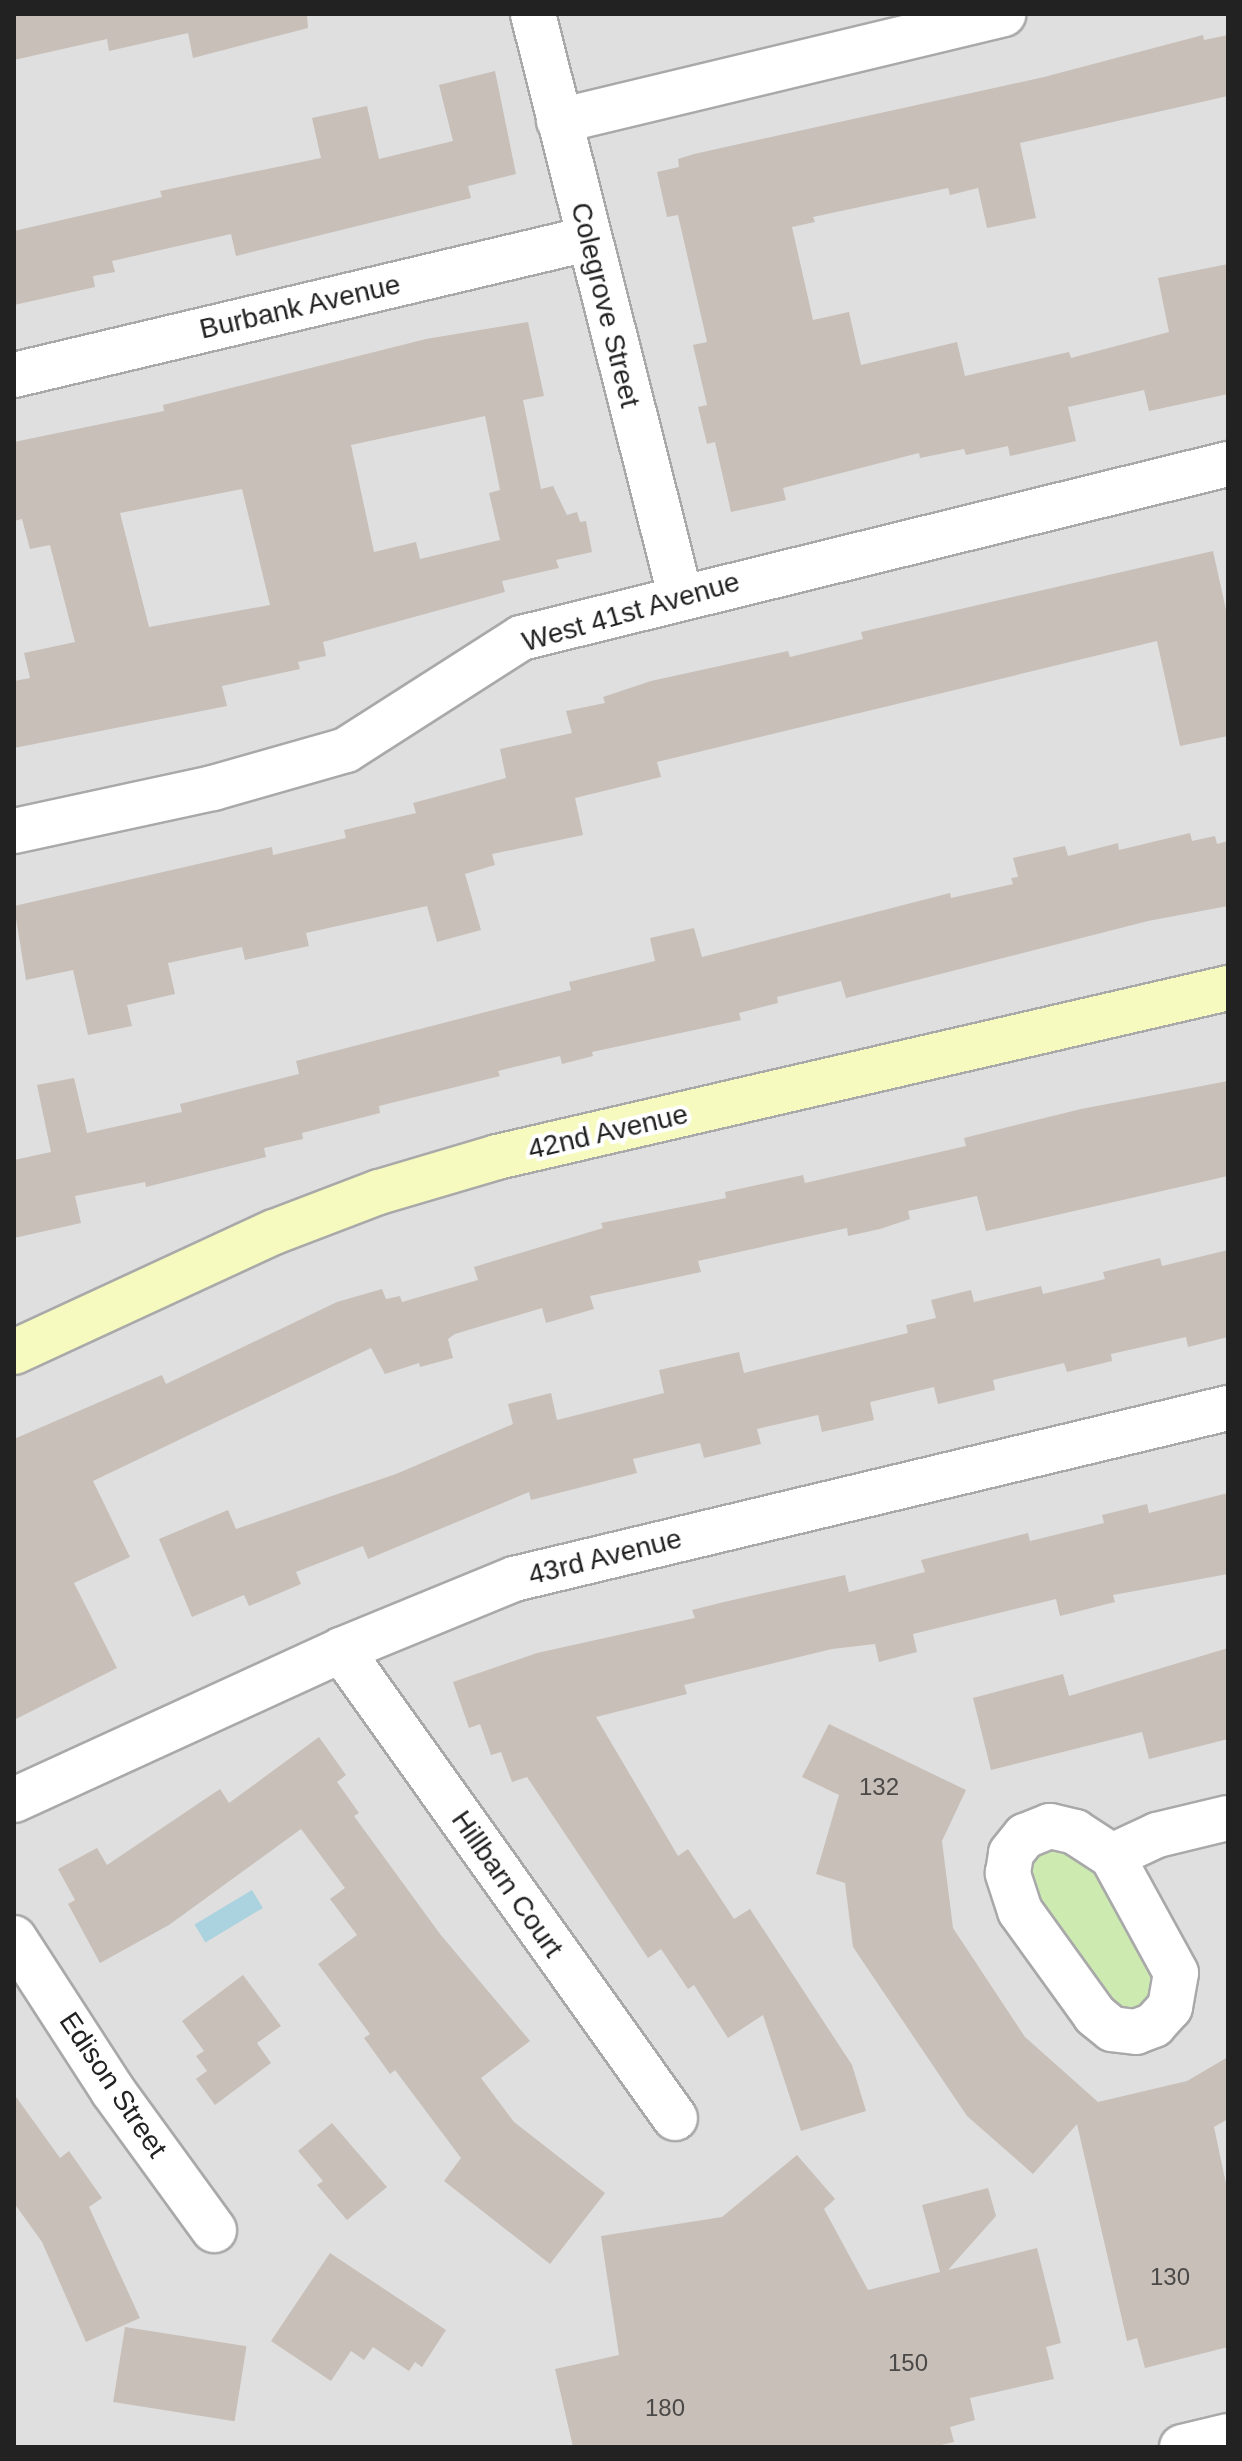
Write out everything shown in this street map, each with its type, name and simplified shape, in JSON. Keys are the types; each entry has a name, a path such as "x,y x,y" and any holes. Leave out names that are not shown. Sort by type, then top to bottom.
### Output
{"street":[{"name":"Colegrove Street","path":"533,14 587,239 680,595"},
{"path":"559,121 1003,14"},
{"name":"Burbank Avenue","path":"14,375 587,239"},
{"name":"West 41st Avenue","path":"14,831 213,788 346,750 521,638 680,595 1228,464"},
{"name":"42nd Avenue","path":"14,1352 274,1232 379,1192 497,1157 1228,988"},
{"name":"43rd Avenue","path":"14,1800 341,1650 514,1579 1228,1408"},
{"name":"Hillbarn Court","path":"341,1650 675,2118"},
{"path":"1112,1856 1157,1835 1228,1818"},
{"path":"1050,1826 1075,1832 1112,1856 1176,1973 1170,2007 1154,2025 1136,2032 1112,2029 1095,2015 1020,1911 1008,1873 1011,1853 1025,1836 1050,1826"},
{"name":"Edison Street","path":"14,1938 113,2091 214,2230"},
{"path":"1182,2447 1228,2436"}],"shaded area":[{"path":"14,14 1228,14 1228,2447 14,2447"}],"green space":[{"path":"1043,1845 1082,1854 1155,1969 1156,1990 1144,2006 1114,2009 1029,1889 1029,1859"}],"water":[{"path":"252,1890 263,1908 205,1943 195,1925"}],"building":[{"path":"14,14 307,14 308,28 193,58 188,33 109,51 107,39 14,60"},
{"path":"1203,35 1204,40 1228,35 1228,96 1020,143 1036,218 987,228 978,188 950,195 948,188 813,217 815,222 792,227 813,320 849,312 861,365 957,342 965,376 1069,352 1071,358 1169,332 1158,278 1228,264 1228,394 1149,411 1144,390 1068,407 1076,441 1010,456 1008,446 966,455 964,449 920,458 919,453 783,488 786,500 731,512 715,442 707,444 698,407 707,405 693,345 707,342 678,215 667,217 657,172 679,167 678,159 694,154 1044,77"},
{"path":"495,71 516,174 468,186 471,198 236,256 231,234 112,261 115,272 93,276 95,287 14,305 14,231 162,197 160,191 321,158 312,118 367,106 379,159 453,141 439,85"},
{"path":"528,322 544,396 523,400 541,489 553,486 567,515 577,512 580,522 586,521 592,552 556,560 559,568 502,581 505,592 323,642 326,656 298,662 300,669 222,686 227,706 14,748 14,681 30,678 24,653 75,642 50,545 30,549 22,519 14,521 14,442 164,411 163,405 426,339","holes":["485,416 500,490 489,493 500,540 420,559 416,542 374,552 351,445","242,489 270,605 149,627 120,513"]},
{"path":"1213,551 1228,619 1228,736 1180,746 1157,641 657,762 661,777 575,798 583,835 492,854 495,865 465,874 481,930 437,942 427,906 306,933 309,946 245,960 242,947 168,963 175,994 127,1005 132,1026 88,1035 73,970 26,980 14,906 272,847 273,855 346,838 344,830 416,813 413,803 506,778 500,749 572,733 566,711 605,703 603,697 651,681 788,651 790,657 863,639 861,632"},
{"path":"1190,833 1192,841 1215,836 1217,844 1228,841 1228,906 1148,921 846,998 841,981 777,997 778,1003 739,1013 741,1020 592,1052 593,1056 562,1064 560,1056 498,1071 500,1076 379,1106 380,1113 302,1133 303,1139 264,1148 266,1157 146,1187 145,1182 75,1196 81,1223 14,1238 14,1160 51,1152 37,1085 74,1078 87,1133 182,1112 180,1104 299,1074 296,1061 571,990 569,982 655,961 650,938 694,928 702,957 950,893 951,898 1013,884 1011,878 1018,877 1013,858 1065,846 1068,856 1118,843 1119,850"},
{"path":"1228,1081 1228,1176 986,1231 977,1196 908,1211 910,1219 880,1229 848,1236 847,1228 698,1261 701,1272 590,1296 594,1309 546,1323 542,1308 455,1334 448,1339 453,1358 420,1367 419,1363 385,1374 371,1348 93,1481 130,1557 74,1583 117,1668 14,1720 14,1439 162,1375 166,1384 337,1302 382,1289 386,1299 400,1296 402,1302 478,1280 474,1267 603,1228 601,1223 726,1198 725,1192 803,1175 805,1183 966,1146 964,1138 1081,1109"},
{"path":"1228,1250 1228,1337 1188,1347 1186,1337 1111,1354 1112,1361 1067,1372 1064,1363 993,1380 995,1390 938,1404 934,1387 870,1402 874,1420 822,1432 818,1415 757,1429 761,1444 704,1458 700,1443 633,1459 637,1473 531,1500 529,1492 368,1559 363,1546 296,1572 301,1584 249,1606 244,1595 192,1617 159,1539 228,1510 236,1529 396,1474 513,1424 508,1404 551,1393 557,1420 664,1393 659,1370 739,1352 744,1373 908,1333 906,1325 936,1318 931,1300 971,1290 974,1302 1041,1286 1043,1294 1105,1279 1103,1272 1160,1258 1162,1266"},
{"path":"1228,1493 1228,1574 1113,1595 1115,1602 1060,1616 1056,1599 913,1634 917,1652 879,1662 875,1644 832,1649 684,1685 687,1694 596,1717 678,1856 688,1849 734,1919 750,1909 852,2065 866,2111 801,2131 763,2015 728,2038 694,1985 688,1989 661,1949 648,1958 527,1777 512,1782 501,1752 491,1755 480,1724 469,1728 453,1682 537,1653 695,1618 692,1610 724,1602 845,1575 849,1592 925,1572 921,1560 1028,1533 1030,1541 1104,1523 1102,1515 1147,1504 1149,1513"},
{"path":"1228,1648 1228,1739 1149,1759 1142,1732 991,1770 973,1698 1063,1674 1069,1696"},
{"path":"829,1724 966,1790 942,1841 953,1928 1025,2037 1098,2102 1187,2081 1228,2057 1228,2119 1214,2127 1228,2193 1228,2347 1145,2368 1137,2338 1127,2341 1077,2124 1033,2174 967,2116 853,1947 845,1883 816,1874 839,1795 802,1777"},
{"path":"319,1737 346,1775 337,1782 359,1813 354,1816 440,1934 530,2041 481,2078 514,2122 605,2193 550,2264 444,2181 461,2158 395,2070 390,2074 364,2038 370,2034 318,1964 357,1935 330,1899 345,1888 301,1829 169,1925 100,1963 68,1904 75,1900 58,1869 97,1848 107,1865 220,1789 229,1803"},
{"path":"243,1975 281,2026 257,2043 271,2063 215,2105 196,2079 207,2071 196,2056 204,2051 182,2021"},
{"path":"14,2094 60,2158 69,2151 102,2198 89,2207 140,2318 86,2342 42,2242 14,2203"},
{"path":"332,2123 387,2187 347,2220 317,2185 323,2181 298,2151"},
{"path":"797,2155 835,2199 824,2209 868,2290 940,2272 922,2205 988,2188 996,2216 948,2270 1037,2248 1061,2343 1046,2347 1054,2379 970,2398 975,2420 950,2427 954,2442 932,2447 573,2447 555,2369 619,2355 601,2236 722,2217"},
{"path":"330,2253 446,2330 422,2367 415,2362 409,2371 373,2347 364,2360 351,2351 331,2381 271,2341"},
{"path":"125,2327 246,2346 235,2421 113,2402"}]}
